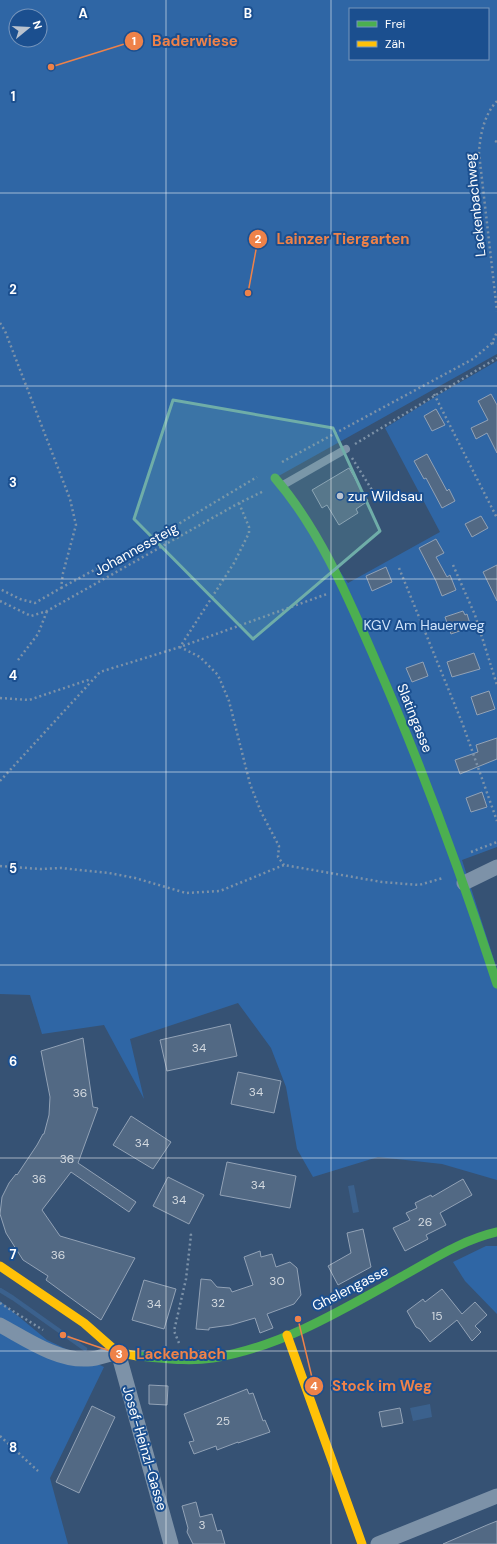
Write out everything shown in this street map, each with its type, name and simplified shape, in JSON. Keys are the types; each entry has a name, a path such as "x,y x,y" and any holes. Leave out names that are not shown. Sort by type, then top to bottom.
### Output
{"street":[{"name":"Slatingasse","path":"275,478 294,500 344,588 407,732 462,878 497,984"},
{"path":"462,878 497,867"},
{"name":"Ghelengasse","path":"118,1352 162,1360 188,1361 216,1359 251,1350 287,1335 339,1310 464,1244 490,1233 497,1232"},
{"path":"0,1266 96,1332 118,1352"},
{"path":"0,1325 47,1350 71,1358 94,1358 118,1352"},
{"path":"287,1335 362,1544"},
{"name":"Josef-Heinzl-Gasse","path":"118,1352 171,1544"},
{"path":"378,1544 497,1496"}],"lane":[{"path":"281,486 346,449"}],"path":[{"name":"Lackenbachweg","path":"497,101 486,118 479,153 497,311"},
{"path":"0,323 5,331 27,385 70,499 76,525 63,573 61,588 35,602 20,599 0,589"},
{"path":"492,343 497,344"},
{"path":"372,490 346,449 434,394 497,358"},
{"path":"434,394 497,518"},
{"name":"Johannessteig","path":"0,601 31,616 47,611 238,503 281,486"},
{"path":"180,647 234,563 249,533 249,527 238,503"},
{"path":"453,565 475,615 497,685"},
{"path":"399,568 463,725 497,821"},
{"path":"0,781 100,672 180,647 344,588"},
{"path":"18,660 38,634 47,611"},
{"path":"180,647 200,657 218,675 229,701 250,784 261,812 279,846 278,857 284,865"},
{"path":"0,698 30,700 92,679"},
{"path":"454,858 497,842"},
{"path":"0,866 40,869 61,868 109,874 135,878 186,893 220,891 284,865 382,882 419,885 462,878"},
{"path":"181,1349 174,1331 186,1279 191,1235 188,1232"},
{"path":"0,1303 44,1331"},
{"path":"0,1436 38,1471"}],"highlighted area":[{"path":"173,400 333,428 380,531 253,639 134,519"}],"green space":[{"name":"KGV Am Hauerweg","path":"0,0 497,0 497,354 275,478 348,583 440,532 385,428 497,361 497,847 462,860 497,969 497,1180 442,1164 378,1157 313,1177 297,1149 286,1087 271,1048 238,1003 130,1039 144,1099 104,1025 42,1034 30,995 0,994"},
{"path":"486,1246 497,1246 497,1314 465,1281 453,1262"},
{"path":"0,1301 47,1340 104,1367 50,1478 68,1544 0,1544"}],"shaded area":[{"path":"354,1185 359,1212 353,1213 348,1186"},
{"path":"430,1404 432,1417 413,1421 410,1408"}],"building":[{"path":"491,394 497,405 497,453 487,433 476,439 471,428 488,420 478,401"},
{"path":"436,409 445,425 432,431 424,416"},
{"path":"427,454 447,491 449,489 455,501 442,508 426,478 424,479 414,461"},
{"name":"zur Wildsau","path":"349,468 368,501 356,509 358,513 339,525 327,505 322,508 312,490"},
{"path":"481,516 488,528 472,537 465,524"},
{"path":"436,539 444,553 436,557 447,577 450,575 456,590 442,596 419,548"},
{"path":"497,565 497,601 483,572"},
{"path":"386,567 392,582 372,591 366,576"},
{"path":"463,611 465,615 467,614 471,627 451,634 445,617"},
{"path":"474,653 480,669 452,677 447,662"},
{"path":"423,662 428,676 412,682 406,668"},
{"path":"489,691 495,709 477,715 471,697"},
{"path":"497,738 497,759 460,774 455,760 478,752 476,745"},
{"path":"482,792 487,807 471,812 466,798"},
{"path":"230,1024 237,1056 167,1071 160,1040"},
{"path":"83,1038 93,1107 98,1108 78,1163 136,1202 129,1212 71,1172 42,1210 60,1236 135,1258 101,1320 46,1280 48,1276 23,1260 6,1233 0,1214 2,1197 9,1183 16,1174 17,1175 44,1134 49,1115 50,1097 41,1051"},
{"path":"238,1072 281,1081 274,1113 231,1104"},
{"path":"131,1116 171,1142 153,1169 113,1145"},
{"path":"227,1162 296,1176 290,1208 220,1195"},
{"path":"168,1177 204,1195 189,1224 153,1206"},
{"path":"463,1179 472,1195 440,1213 446,1225 426,1235 428,1239 405,1251 393,1228 410,1220 406,1213 417,1208 415,1203 431,1195 432,1197"},
{"path":"363,1229 371,1267 338,1285 328,1266 351,1253 347,1233"},
{"path":"260,1251 261,1257 272,1254 276,1267 290,1262 297,1268 301,1295 294,1304 267,1314 273,1328 260,1333 255,1318 231,1325 209,1328 209,1330 196,1329 201,1279 211,1280 217,1287 230,1288 232,1292 253,1285 244,1257"},
{"path":"144,1280 176,1289 164,1329 132,1320"},
{"path":"442,1289 462,1314 475,1302 487,1315 475,1326 481,1332 472,1341 457,1320 430,1342 420,1329 416,1327 407,1311 423,1299 425,1302"},
{"path":"149,1385 168,1386 167,1405 149,1404"},
{"path":"247,1389 249,1394 253,1393 263,1421 265,1420 270,1432 217,1450 216,1446 194,1454 189,1442 194,1441 184,1414"},
{"path":"92,1406 115,1417 79,1493 56,1482"},
{"path":"400,1408 403,1423 382,1427 379,1412"},
{"path":"196,1502 200,1517 212,1514 217,1531 221,1530 225,1544 193,1544 187,1532 188,1528 182,1506"},
{"path":"497,1521 497,1544 443,1544 487,1525"}],"waterway":[{"path":"0,1290 85,1349"}],"traffic: fast":[{"path":"275,478 291,498 319,541 331,563 364,634 440,819 497,984"},
{"path":"137,1356 194,1360 238,1353 263,1345 310,1326 334,1314 459,1245 497,1232"}],"traffic: slow":[{"path":"0,1266 84,1323 117,1352 137,1356"},
{"path":"287,1335 362,1544"}],"place":[{"name":"Baderwiese","path":"51,67"},
{"name":"Lainzer Tiergarten","path":"248,293"},
{"name":"zur Wildsau","path":"340,496"},
{"name":"Stock im Weg","path":"298,1319"},
{"name":"Lackenbach","path":"63,1335"}]}
